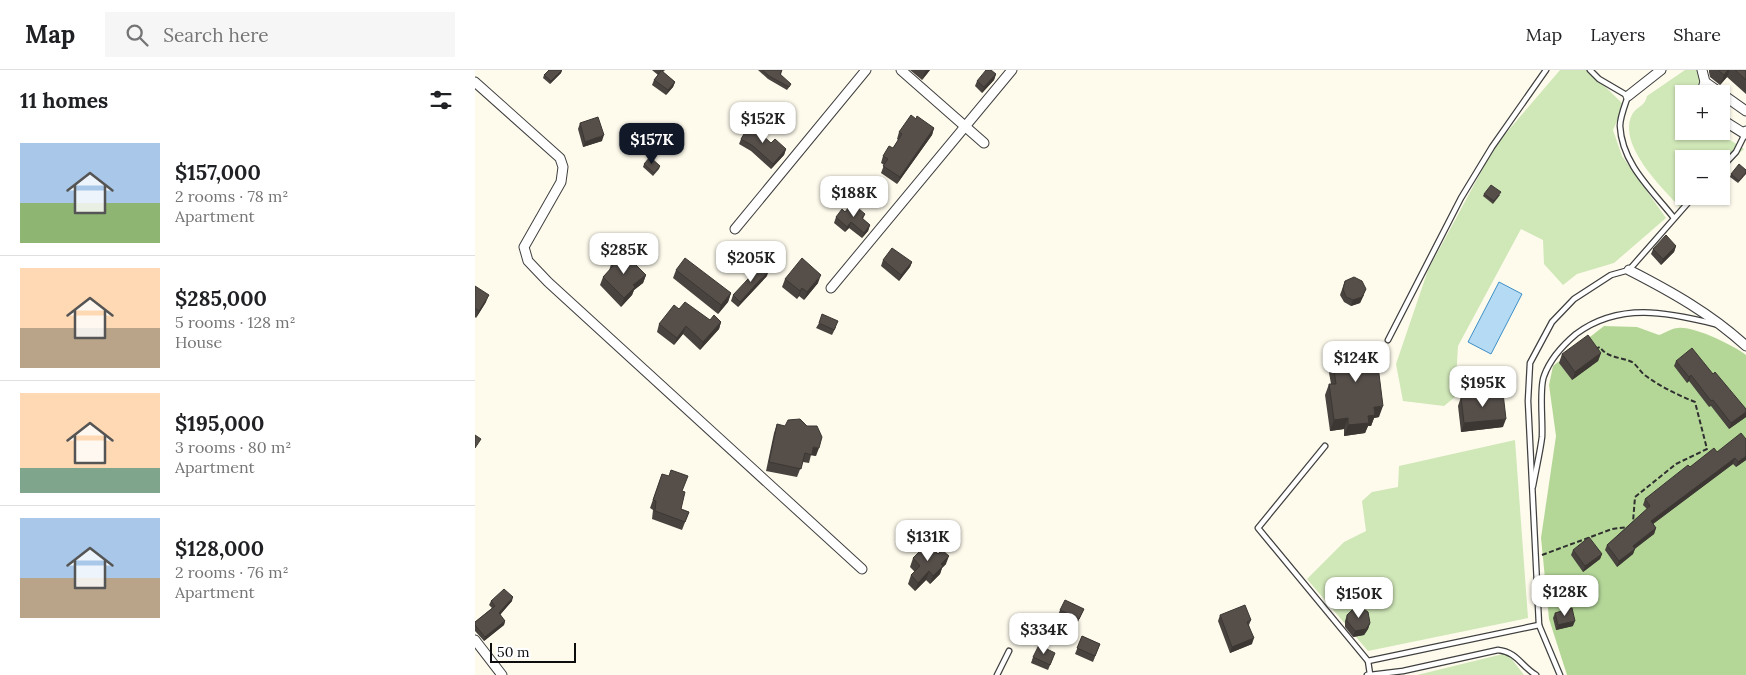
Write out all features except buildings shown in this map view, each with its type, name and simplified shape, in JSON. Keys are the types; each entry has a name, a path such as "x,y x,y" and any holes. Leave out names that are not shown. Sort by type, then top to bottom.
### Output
{"street":[{"path":"735,229 866,70"},
{"path":"901,70 984,142"},
{"path":"831,288 1012,70"},
{"path":"1628,96 1661,70"},
{"path":"1702,70 1704,85"},
{"path":"475,82 560,158 563,167 561,182 524,247 528,261 548,282 862,569"},
{"path":"1705,82 1746,111"},
{"path":"1730,124 1745,132"},
{"path":"1629,270 1687,300 1724,326 1746,346"},
{"path":"475,640 502,675"}],"lane":[{"path":"1388,340 1461,198 1492,147 1546,70"},
{"path":"1590,70 1599,79 1628,96 1620,124 1625,154 1644,182 1674,218"},
{"path":"1730,158 1736,152 1745,132"},
{"path":"1560,675 1539,625 1531,495 1528,401 1530,363 1552,322 1574,299 1611,275 1629,270 1686,205"},
{"path":"1531,495 1542,438 1543,376 1562,345 1588,325 1605,317 1629,313 1672,314 1724,326"},
{"path":"1325,446 1257,528 1367,661 1369,675 1403,671 1498,650 1507,651 1517,656 1526,669 1536,675"},
{"path":"1367,661 1539,625"},
{"path":"997,675 1009,650"}],"path":[{"path":"1536,558 1628,526 1634,521 1635,497 1676,464 1707,449 1695,402 1676,395 1645,376 1632,362 1603,352 1600,347 1594,350"}],"green space":[{"path":"1560,70 1588,70 1624,105 1613,130 1622,156 1666,218 1614,263 1577,274 1563,285 1544,264 1543,240 1521,229 1458,346 1455,397 1444,406 1403,401 1396,364 1428,270 1495,146"},
{"path":"1685,70 1703,70 1706,79 1702,85 1675,85 1675,140 1730,140 1744,149 1730,162 1730,150 1675,150 1675,202 1643,165 1630,138 1629,125 1633,113 1643,104 1647,96"},
{"path":"1604,326 1637,327 1659,335 1673,329 1685,328 1713,337 1746,355 1746,675 1567,675 1549,619 1541,538 1556,436 1549,385 1553,366"},
{"path":"1515,440 1528,618 1368,651 1307,579 1344,542 1366,531 1362,501 1372,492 1398,487 1399,466"},
{"path":"1507,653 1524,675 1417,675"}],"water":[{"path":"1499,282 1522,294 1491,354 1468,342"}]}
